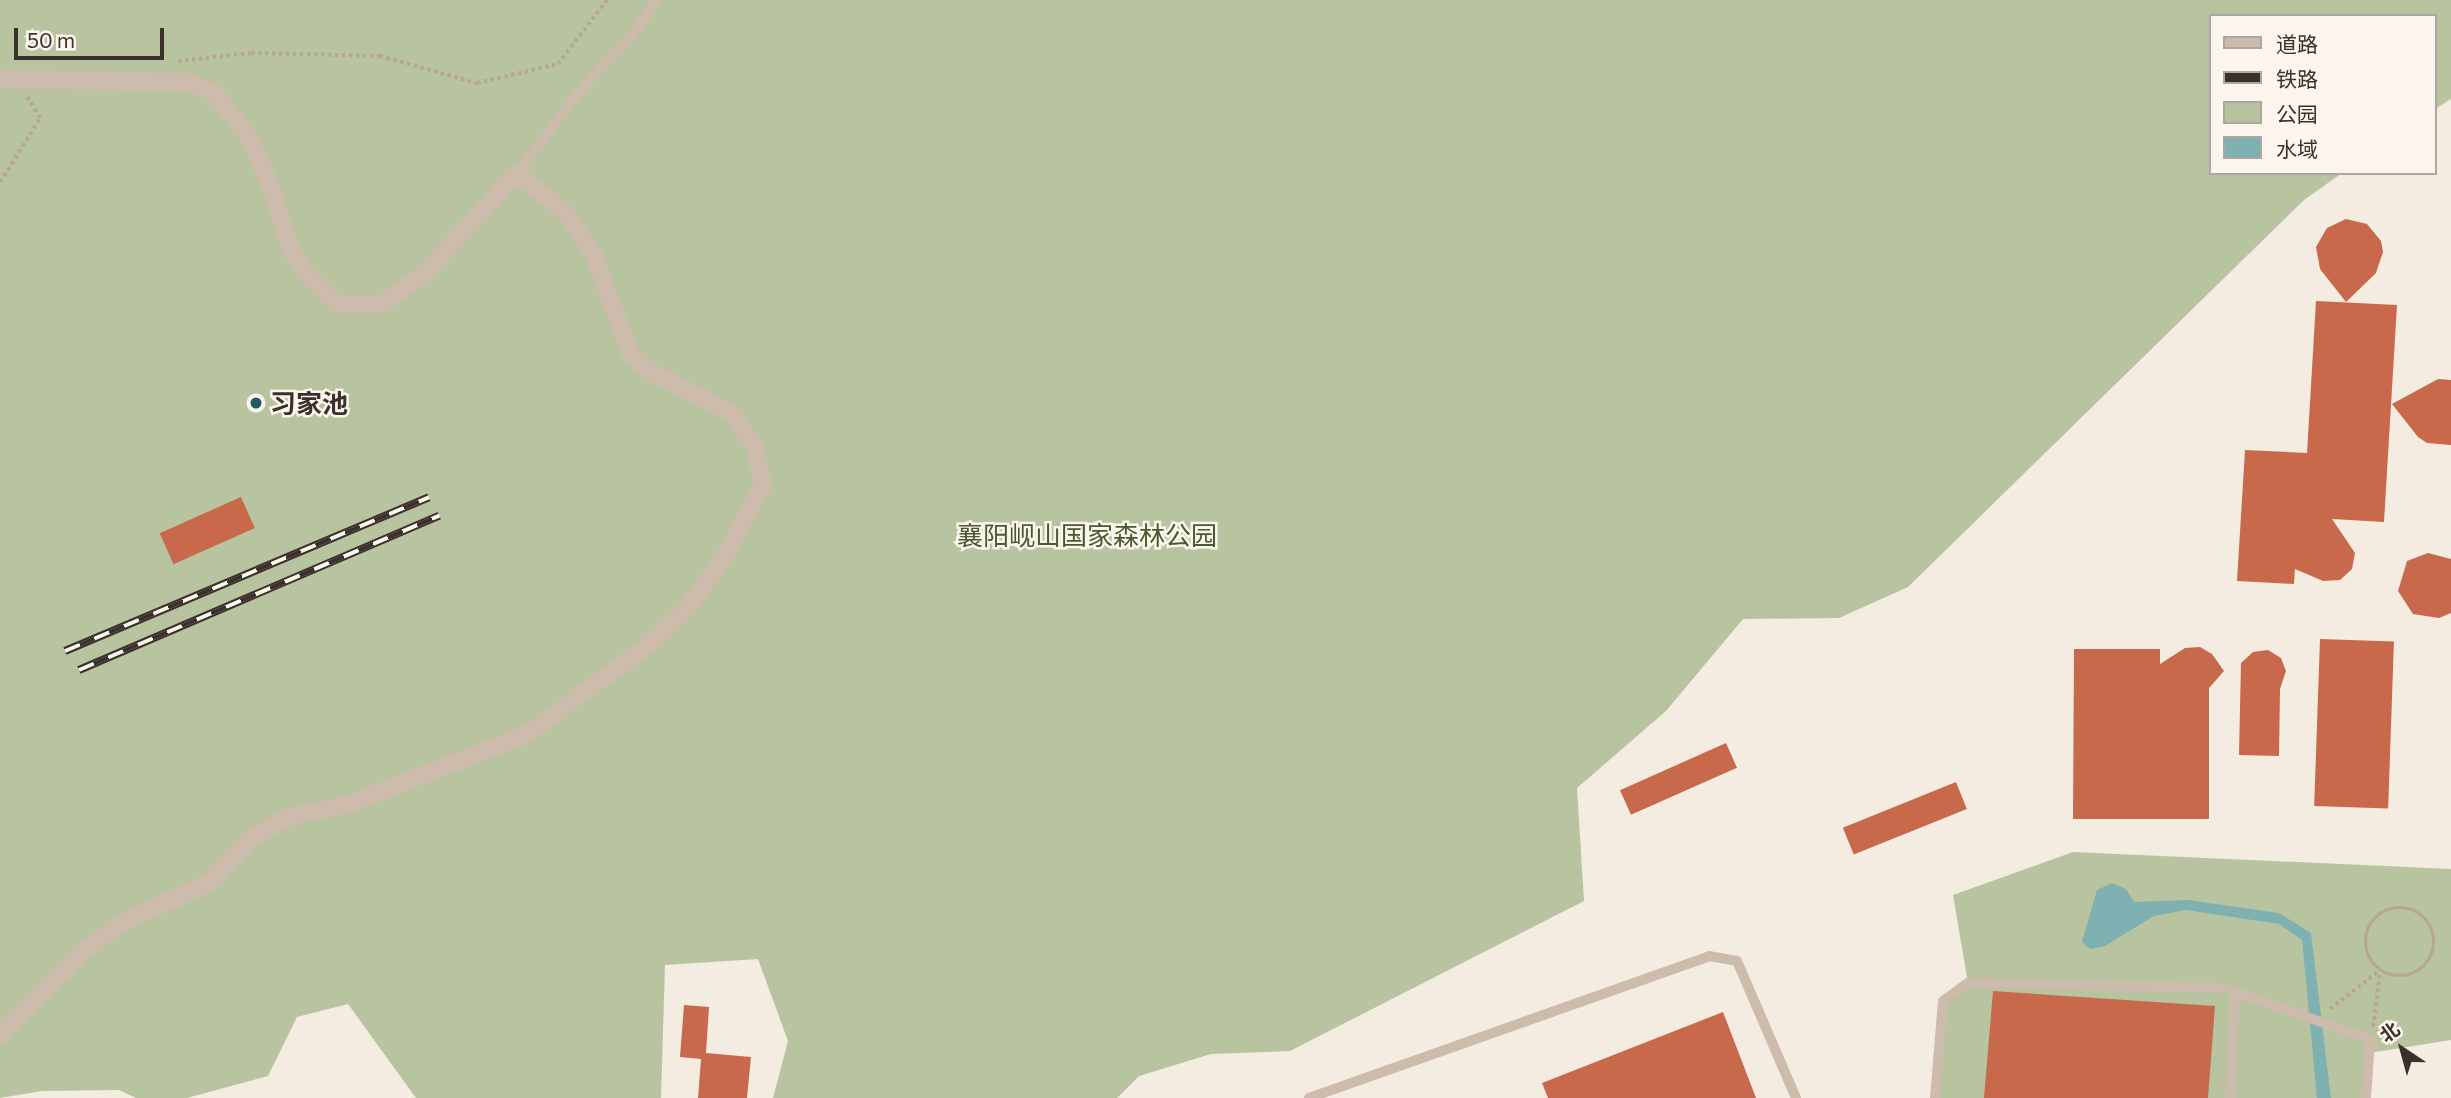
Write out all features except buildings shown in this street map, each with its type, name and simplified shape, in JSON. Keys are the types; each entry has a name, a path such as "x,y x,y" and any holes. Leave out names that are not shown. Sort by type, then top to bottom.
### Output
{"street":[{"path":"0,1035 86,949 122,923 208,883 254,836 288,817 346,805 526,735 647,646 687,609 725,555 763,485 755,447 732,413 648,370 631,355 594,255 567,214 517,173 426,272 383,304 337,304 306,274 291,251 271,187 249,138 214,92 186,82 8,79"}],"lane":[{"path":"517,173 579,92 639,27 656,0"},
{"path":"1314,1097 1709,956 1737,961 1796,1098"},
{"path":"1936,1098 1943,1001 1968,983 2223,988 2370,1039 2366,1098"},
{"path":"2230,1098 2235,992"}],"path":[{"path":"168,62 251,53 380,56 477,83 558,64 607,0"},
{"path":"0,182 40,118 8,79"},
{"path":"2370,1039 2380,970 2367,952 2368,930 2373,920 2392,908 2414,910 2424,916 2435,936 2430,958 2423,967 2402,976 2380,970"},
{"path":"2313,1019 2380,970"}],"green space":[{"name":"襄阳岘山国家森林公园","path":"0,0 2451,0 2451,99 2437,108 2437,14 2210,14 2210,175 2339,175 2304,200 1908,587 1839,618 1743,619 1666,711 1577,788 1584,901 1290,1051 1211,1054 1139,1076 1117,1098 773,1098 788,1041 758,959 665,965 661,1098 416,1098 348,1004 297,1017 268,1076 187,1098 136,1098 119,1090 42,1091 0,1098"},
{"path":"2073,852 2451,869 2451,1040 2369,1053 2366,1098 1935,1098 1943,1001 1968,983 1953,895"}],"water":[{"path":"2112,883 2126,889 2134,902 2188,900 2279,913 2311,933 2331,1098 2317,1098 2302,940 2279,924 2186,910 2154,916 2105,946 2090,949 2082,942 2097,890"}],"railway":[{"path":"65,651 429,497"},
{"path":"79,670 439,516"}],"place":[{"name":"习家池","path":"256,403"}]}
